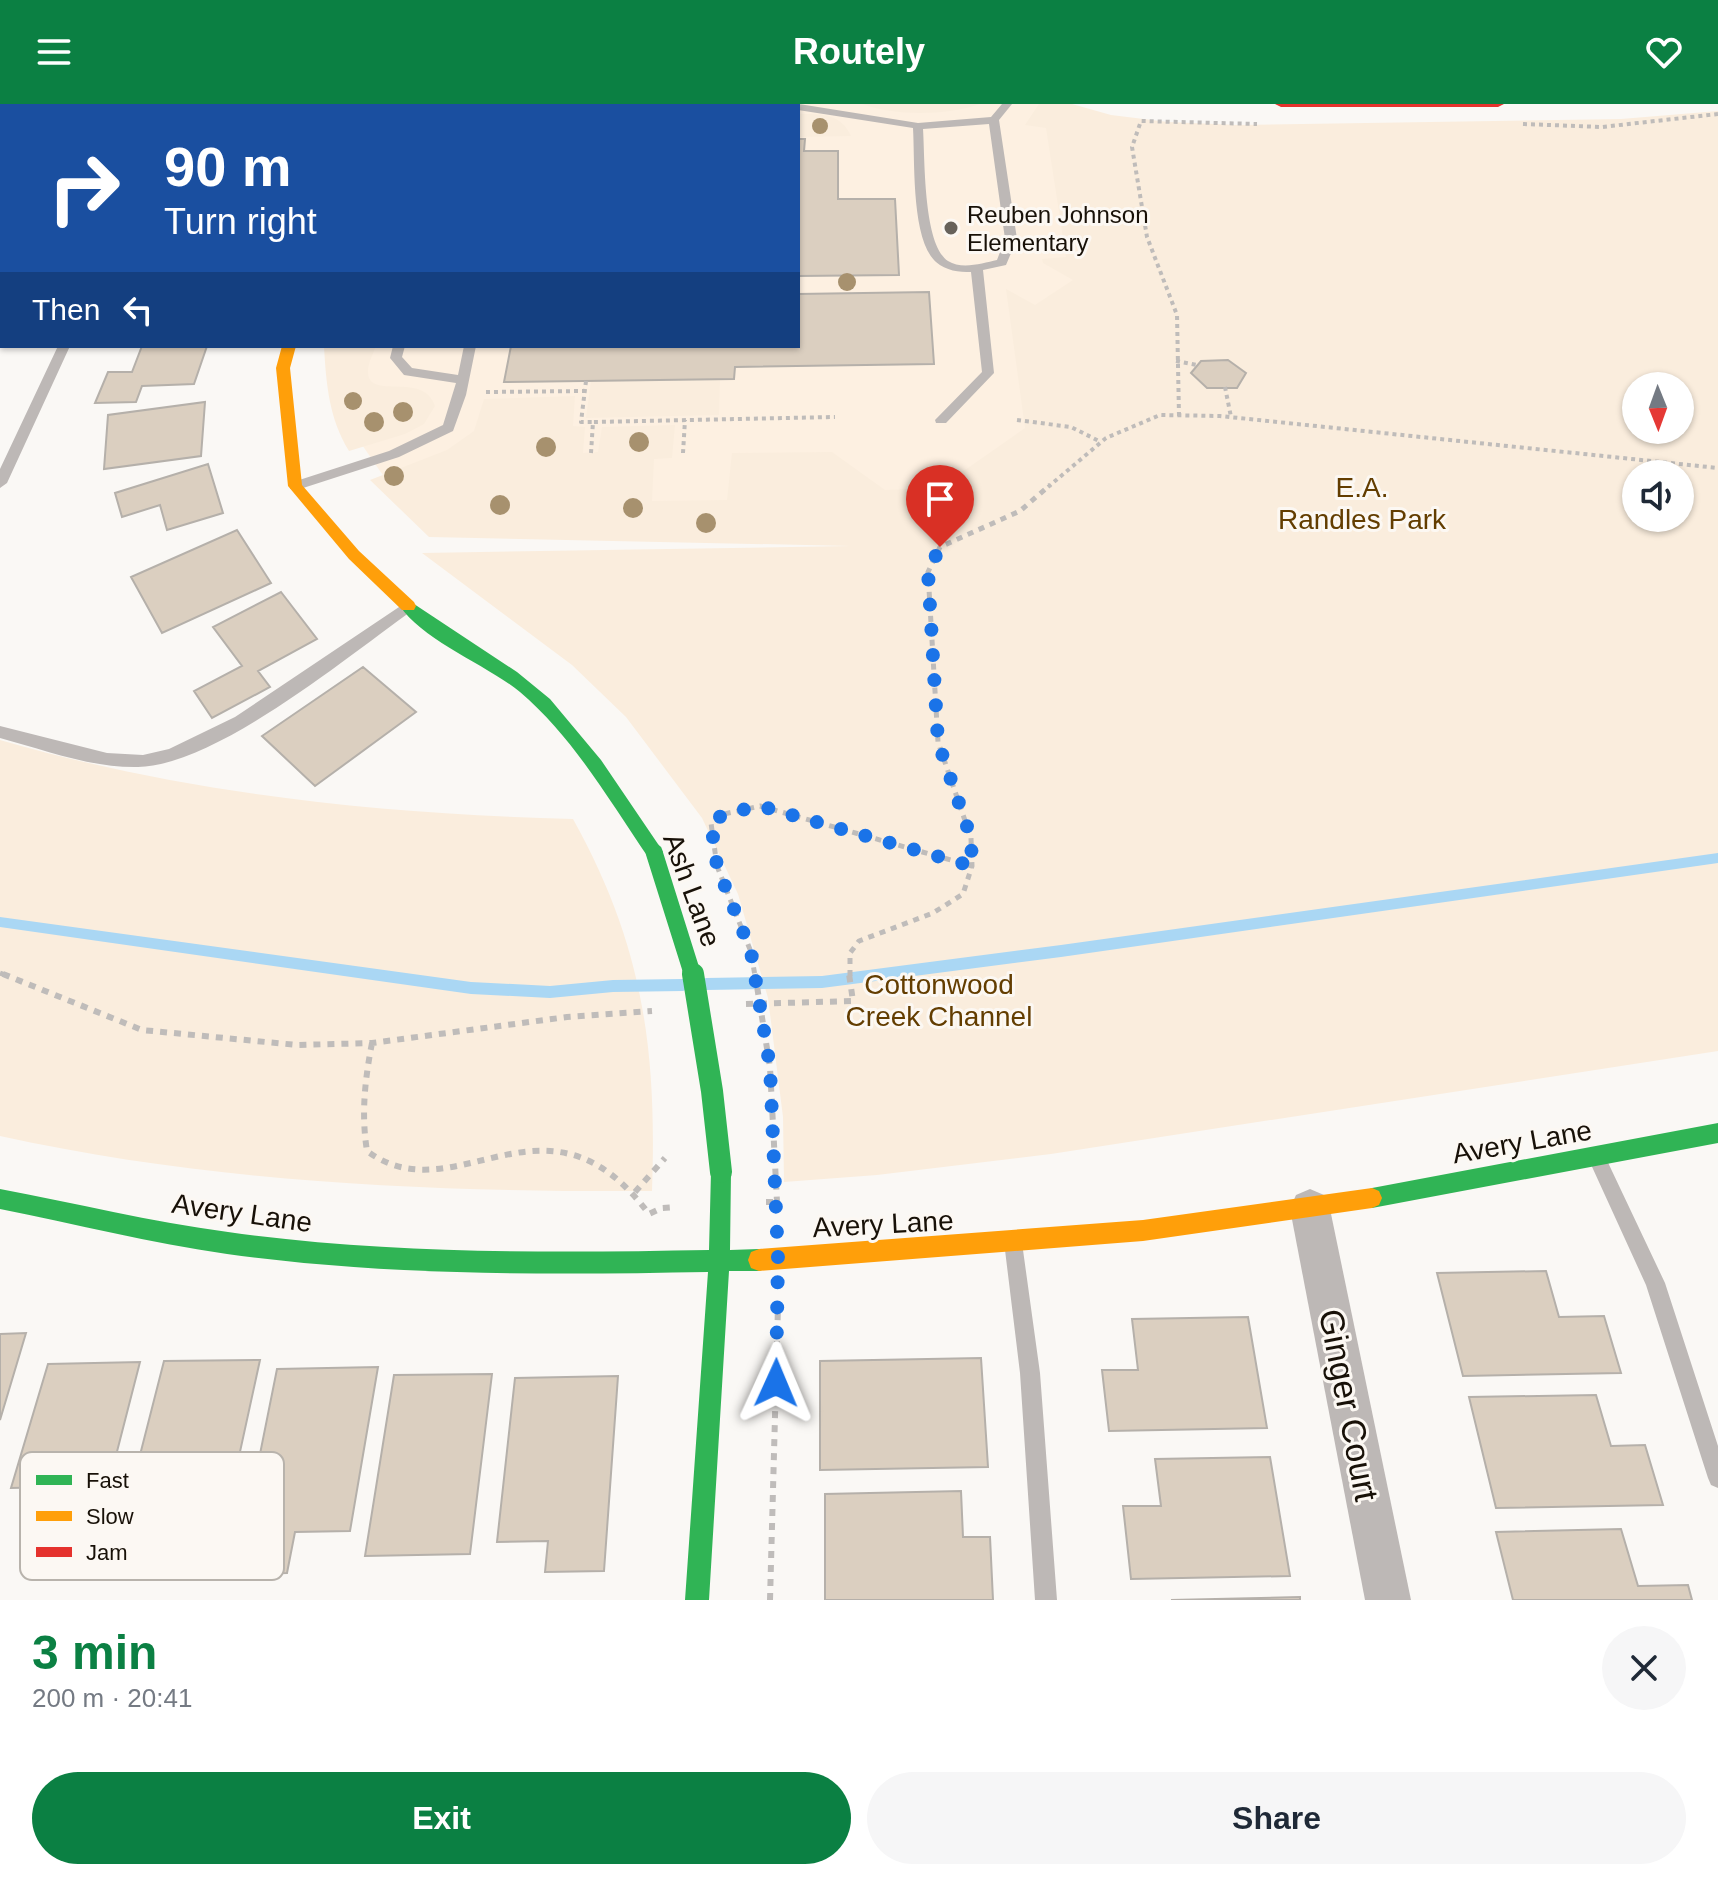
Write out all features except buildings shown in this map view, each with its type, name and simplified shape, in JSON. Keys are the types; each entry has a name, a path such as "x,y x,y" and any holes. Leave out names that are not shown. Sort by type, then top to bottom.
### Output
{"street":[{"path":"1281,104 1498,104"},
{"path":"288,348 283,368 295,486"},
{"name":"Ash Lane","path":"295,486 354,555 431,628 525,687 583,749 654,852 693,975 712,1091 721,1172 719,1262 697,1600"},
{"name":"Avery Lane","path":"0,1199 227,1243 358,1255 554,1264 719,1262 1013,1244 1310,1209 1718,1133"},
{"name":"Ginger Court","path":"1310,1209 1388,1600"}],"lane":[{"path":"800,107 918,126 994,120 1007,104"},
{"path":"918,126 928,242 938,259 954,267 977,269 1002,262 1011,239 994,120"},
{"path":"941,420 988,373 977,269"},
{"path":"0,483 63,348"},
{"path":"398,348 396,358 408,372 463,380"},
{"path":"295,486 394,454 448,428 470,348"},
{"path":"0,732 108,759 140,762 165,758 210,739 295,685 408,606"},
{"path":"1597,1157 1655,1283 1718,1478"},
{"path":"1013,1244 1030,1373 1046,1600"}],"path":[{"path":"1517,124 1602,127 1718,114"},
{"path":"1179,416 1177,315 1147,237 1132,147 1141,121 1259,124"},
{"path":"1176,361 1197,365"},
{"path":"586,381 581,422 835,417"},
{"path":"1225,387 1231,417"},
{"path":"474,393 585,391"},
{"path":"738,1005 784,1001 821,1006 853,1001 848,963 850,953 859,941 933,913 963,894 972,866 971,838 938,742 928,572 940,547 1020,511 1101,442 1160,415 1231,417 1718,468"},
{"path":"683,453 685,420"},
{"path":"1017,420 1071,427 1101,442"},
{"path":"591,453 593,422"},
{"path":"770,1600 778,1258 770,1067 751,952 717,866 711,823 724,814 760,806 972,866"},
{"path":"0,973 142,1030 297,1045 372,1043 567,1017 660,1010"},
{"path":"372,1043 363,1090 362,1126 367,1151 388,1167 432,1170 505,1152 539,1149 592,1160 617,1175 635,1192 665,1158"}],"shaded area":[{"name":"Reuben Johnson Elementary","path":"800,104 1067,104 1082,110 1130,358 885,547 393,490 343,417 331,348 800,348"}],"green space":[{"path":"862,104 980,104 952,111 921,113 890,111"},
{"path":"1039,104 1072,104 1111,115 1168,122 1238,125 1621,119 1718,111 1718,1051 1051,1154 877,1175 784,1182 783,1117 768,998 738,894 702,818 626,717 572,665 422,553 850,546 429,537 370,480 447,450 474,431 484,399 575,396 573,426 585,427 583,453 598,452 602,427 675,425 672,458 654,459 652,501 727,500 732,453 832,452 885,490 909,489 965,470 1025,428 1006,289 1035,305 1073,280 1043,263 1042,259 1066,257 1046,128 1025,125"},
{"path":"800,114 836,119 851,136 800,137"},
{"path":"324,348 375,348 368,368 370,380 376,384 419,390 429,395 435,406 424,424 405,434 349,451 337,426 328,387"},
{"path":"720,380 719,415 586,418 591,381"},
{"path":"0,740 141,774 284,798 428,812 573,819 616,910 641,999 652,1091 652,1191 488,1189 324,1182 161,1165 0,1136"}],"waterway":[{"path":"706,984 822,982 1718,858"},
{"path":"0,922 471,988 550,992 613,986 683,985"}],"traffic: fast":[{"path":"408,606 436,629 511,676 544,704 595,765 654,852"},
{"path":"654,852 693,975 712,1091 721,1172"},
{"path":"1372,1198 1718,1133"},
{"path":"697,1600 719,1262 721,1172"},
{"path":"0,1199 227,1243 372,1256 554,1264 759,1260"}],"traffic: slow":[{"path":"288,348 283,368 295,486 354,555 408,606"},
{"path":"759,1260 1143,1230 1372,1198"}],"traffic: jam":[{"path":"1281,104 1498,104"}],"place":[{"name":"Reuben Johnson Elementary","path":"951,228"}],"route":[{"path":"776,1383 777,1202 770,1067 751,952 717,866 711,823 724,814 760,806 972,866 971,838 938,742 928,572 940,547"}],"park label":[{"name":"E.A. Randles Park","path":"1362,503"},
{"name":"Cottonwood Creek Channel","path":"939,1000"}]}
